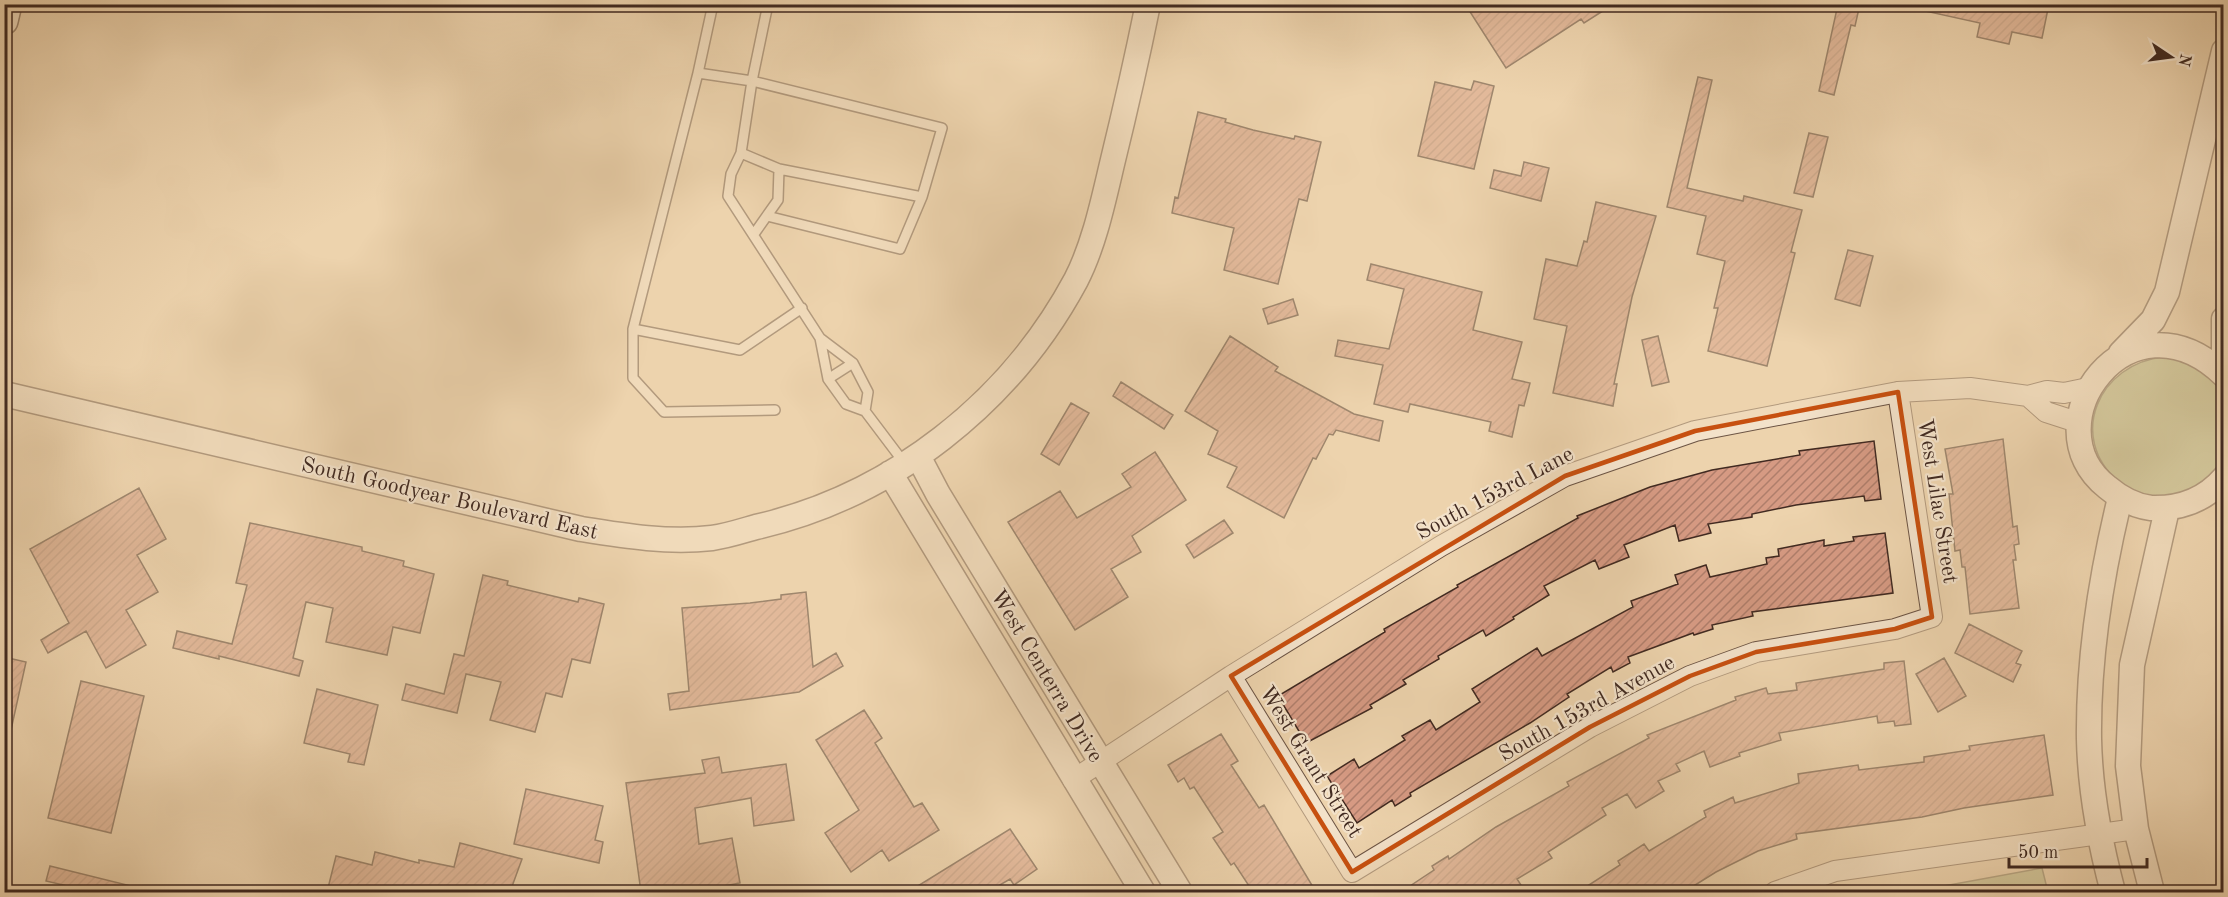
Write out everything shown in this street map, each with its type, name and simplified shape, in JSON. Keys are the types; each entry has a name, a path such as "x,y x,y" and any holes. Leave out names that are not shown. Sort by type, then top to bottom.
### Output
{"main road":[{"path":"4,21 8,4"}],"street":[{"name":"South Goodyear Boulevard East","path":"4,394 581,529 635,538 675,540 714,538 792,519 829,506 904,464 979,408 1006,380 1054,316 1076,279 1094,232 1148,4"},
{"path":"2223,51 2217,105 2167,292 2153,320 2100,372 2088,388 2081,408 2079,434 2085,460 2100,482 2120,498 2143,507 2167,508 2192,502 2214,489 2223,478"},
{"path":"2223,319 2223,358"},
{"path":"2115,358 2138,348 2162,345 2186,348 2208,360 2223,375"},
{"name":"South 153rd Lane","path":"1073,780 1231,676 1441,546 1565,476 1695,431 1898,392 1970,388 2028,396 2047,391 2064,393 2088,388"},
{"name":"West Lilac Street","path":"1898,392 1932,617"},
{"name":"South 153rd Lane","path":"2028,396 2046,412 2080,423"},
{"name":"West Centerra Drive","path":"904,464 938,494 1180,892"},
{"name":"West Centerra Drive","path":"904,464 1073,780 1143,892"},
{"path":"2113,892 2099,832 2089,740 2095,639 2107,555 2120,498"},
{"path":"2152,892 2136,830 2128,766 2132,665 2167,508"},
{"name":"South 153rd Avenue","path":"1352,872 1590,727 1690,676 1756,652 1895,629 1932,617"},
{"name":"West Grant Street","path":"1231,676 1352,872"},
{"path":"1775,892 1836,871 2099,832 2136,830"}],"lane":[{"path":"713,4 698,73 633,329 633,378 664,412 775,410"},
{"path":"768,4 752,81 741,153 732,174 728,196 820,338 828,379 846,404 865,411 904,464"},
{"path":"698,73 752,81 942,128 922,198 900,249 767,216"},
{"path":"741,153 779,169 922,198"},
{"path":"754,234 778,200 779,169"},
{"path":"633,329 740,350 802,308"},
{"path":"820,338 853,363 868,392 865,411"},
{"path":"828,379 853,363"}],"highlighted area":[{"path":"1898,392 1932,617 1895,629 1756,652 1690,676 1590,727 1352,872 1231,676 1565,476 1695,431"}],"green space":[{"path":"2164,357 2180,360 2206,371 2214,377 2223,390 2225,404 2223,465 2208,482 2193,492 2184,495 2148,497 2122,485 2103,464 2095,444 2093,424 2097,405 2107,387 2122,373 2141,362"},
{"path":"2042,868 2048,892 1911,892"}],"building":[{"path":"1465,4 1614,4 1584,23 1581,19 1506,68"},
{"path":"1838,4 1860,4 1855,26 1851,25 1834,95 1819,91"},
{"path":"1926,4 2049,4 2042,38 2012,32 2009,44 1977,37 1980,23 1925,11"},
{"path":"1698,77 1712,80 1687,188 1743,201 1744,196 1802,210 1791,252 1795,253 1767,366 1708,351 1718,308 1714,308 1725,261 1697,254 1706,216 1667,207"},
{"path":"1474,81 1494,86 1474,169 1418,156 1435,82 1471,90"},
{"path":"1198,112 1226,119 1225,122 1253,130 1321,142 1307,201 1299,199 1278,284 1224,270 1234,228 1172,213 1175,197 1178,198"},
{"path":"1809,133 1828,137 1813,197 1794,193"},
{"path":"1524,162 1549,168 1541,201 1490,188 1494,170 1521,176"},
{"path":"1596,202 1656,216 1632,297 1614,384 1617,384 1613,406 1553,393 1567,326 1534,319 1546,259 1577,266 1584,241 1587,242"},
{"path":"1848,250 1873,256 1860,306 1835,299"},
{"path":"1371,264 1482,292 1473,330 1522,342 1512,379 1530,383 1524,406 1519,405 1512,437 1489,431 1491,422 1410,404 1408,412 1374,404 1383,365 1335,356 1338,340 1389,349 1404,289 1367,280"},
{"path":"1293,299 1298,315 1268,324 1263,309"},
{"path":"1230,336 1278,367 1275,371 1354,414 1383,421 1379,441 1336,430 1333,435 1329,434 1316,459 1313,458 1284,518 1227,487 1237,467 1208,454 1218,431 1185,411"},
{"path":"1658,336 1669,382 1652,386 1642,340"},
{"path":"1121,382 1173,415 1164,429 1113,396"},
{"path":"1071,403 1089,413 1059,465 1041,454"},
{"path":"2003,439 2013,527 2017,526 2019,544 2014,545 2016,560 2013,560 2019,608 1970,614 1965,567 1962,567 1960,550 1955,551 1949,494 1953,494 1945,449"},
{"path":"1874,441 1881,499 1865,501 1864,496 1796,505 1752,514 1752,517 1708,524 1711,533 1679,541 1675,525 1624,545 1629,557 1599,569 1595,560 1544,586 1549,595 1513,617 1514,619 1486,636 1483,630 1438,656 1439,659 1403,680 1406,684 1370,705 1372,708 1306,743 1278,696 1385,632 1384,629 1458,587 1457,585 1578,518 1577,516 1650,487 1712,470 1800,455 1799,451"},
{"path":"1155,452 1186,500 1132,536 1141,552 1111,569 1128,597 1075,630 1008,522 1060,491 1077,518 1131,487 1122,474"},
{"path":"139,488 166,539 137,555 158,592 126,610 146,645 106,668 86,631 48,653 41,640 69,623 30,549"},
{"path":"1224,520 1233,533 1194,558 1186,545"},
{"path":"250,523 362,547 362,551 404,561 403,566 434,574 420,633 393,627 387,655 326,642 333,608 306,602 293,658 303,661 299,676 219,656 219,659 173,648 177,631 232,644 247,585 236,583"},
{"path":"1885,533 1893,593 1752,612 1753,616 1712,625 1713,629 1694,635 1693,633 1628,657 1630,663 1613,672 1611,667 1567,694 1569,697 1530,723 1410,793 1411,796 1395,806 1392,800 1357,823 1327,776 1354,759 1359,768 1405,740 1402,736 1430,720 1436,730 1480,702 1472,689 1537,648 1542,656 1633,607 1631,601 1678,584 1675,575 1706,565 1710,577 1767,564 1766,558 1779,556 1778,549 1824,540 1824,546 1854,541 1853,537"},
{"path":"483,575 508,581 507,585 578,602 579,598 604,604 590,663 572,659 562,697 546,693 535,732 490,720 501,682 466,674 457,713 402,700 406,684 444,694 454,654 464,656"},
{"path":"806,592 813,667 836,653 843,666 799,692 670,710 668,694 689,691 682,608 781,599 781,595"},
{"path":"1969,624 2022,651 2016,663 2021,665 2013,682 1955,653"},
{"path":"4,657 26,662 11,730 4,729"},
{"path":"1944,658 1966,696 1938,712 1916,674"},
{"path":"1904,661 1911,724 1895,726 1894,721 1878,723 1877,716 1779,733 1781,740 1739,753 1740,756 1710,767 1704,751 1676,764 1680,771 1658,781 1664,791 1636,808 1627,794 1602,808 1606,815 1548,852 1552,858 1517,879 1521,885 1510,892 1401,892 1434,870 1432,866 1448,856 1449,859 1496,827 1569,786 1567,782 1649,738 1647,735 1736,700 1735,697 1766,688 1768,694 1797,690 1796,683 1884,669 1884,663"},
{"path":"81,681 144,696 111,833 48,818"},
{"path":"317,689 378,705 364,765 348,762 350,754 304,743"},
{"path":"864,710 882,738 875,743 914,807 922,803 939,830 889,861 882,850 851,872 825,833 859,810 816,740"},
{"path":"1221,734 1238,761 1231,765 1259,808 1264,805 1316,892 1253,892 1234,863 1231,865 1213,838 1223,832 1194,787 1190,789 1184,778 1178,782 1168,765"},
{"path":"2044,735 2053,795 1964,808 1922,817 1796,834 1797,839 1758,851 1716,872 1684,892 1578,892 1620,865 1618,861 1644,844 1649,851 1706,817 1704,811 1733,797 1735,803 1799,783 1798,774 1858,765 1859,770 1924,762 1924,757 1970,750 1969,746"},
{"path":"719,757 722,773 786,764 794,820 754,826 751,798 695,808 699,844 732,838 740,883 708,889 708,892 641,892 626,783 705,773 702,760"},
{"path":"526,789 603,806 595,840 603,842 599,863 514,844"},
{"path":"1010,829 1037,869 1014,885 1010,879 988,892 908,892"},
{"path":"460,843 522,859 510,892 327,892 336,856 372,865 375,852 419,863 419,860 454,867"},
{"path":"50,866 135,887 134,892 93,892 46,881"}]}
